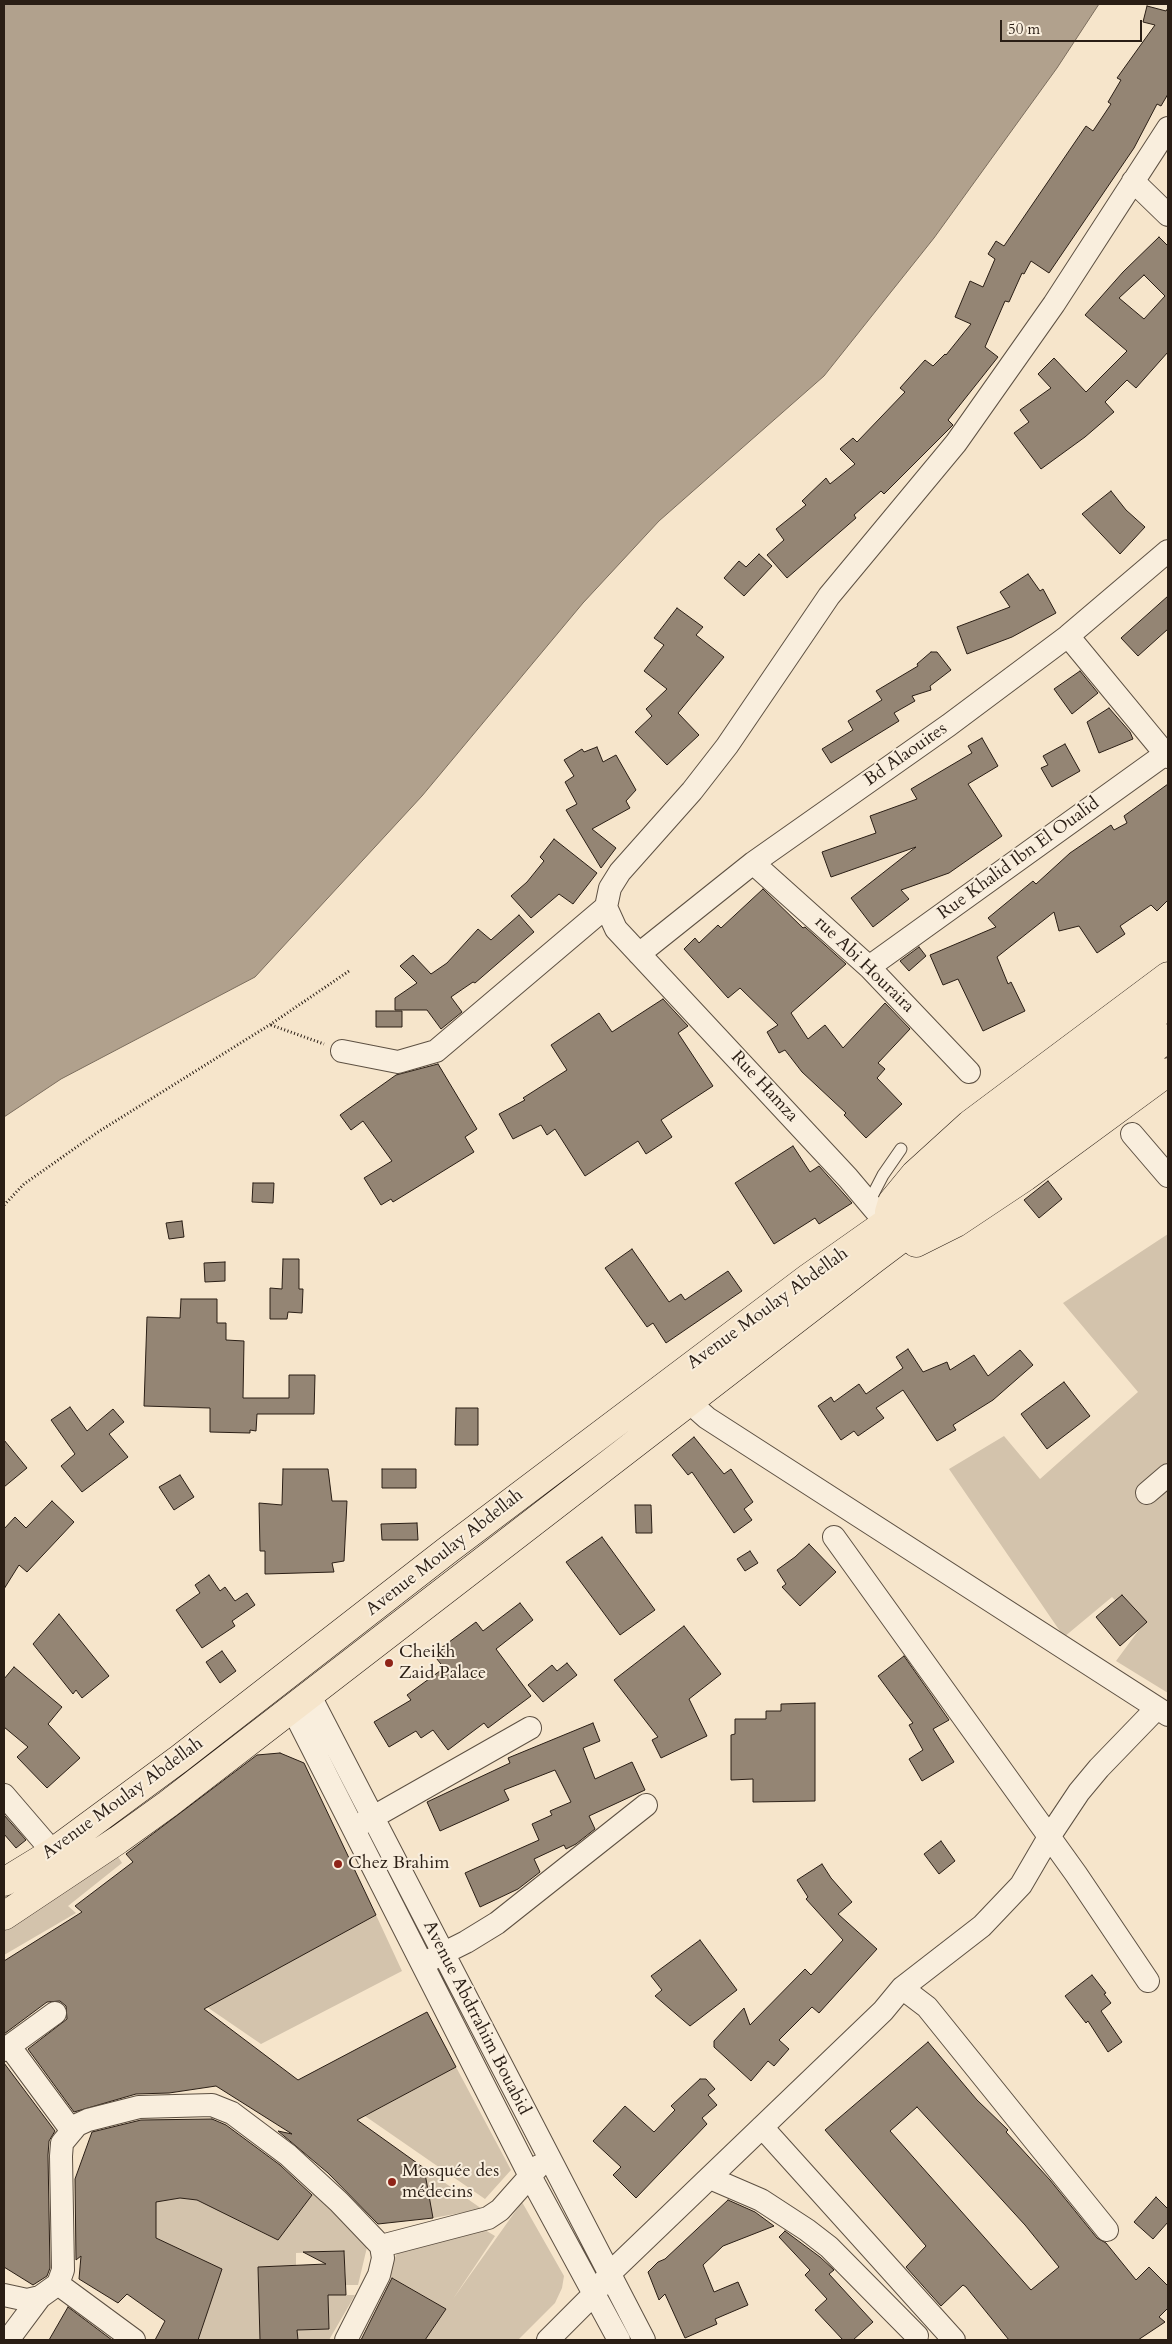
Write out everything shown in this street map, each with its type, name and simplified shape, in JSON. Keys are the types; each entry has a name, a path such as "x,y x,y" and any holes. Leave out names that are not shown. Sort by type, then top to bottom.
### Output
{"main road":[{"path":"886,1223 892,1202 914,1174 970,1124 1168,976"},
{"name":"Avenue Moulay Abdellah","path":"4,1882 54,1852 179,1759 630,1412 808,1278 886,1223 1168,1005"},
{"name":"Avenue Moulay Abdellah","path":"4,1916 118,1840 873,1260 1168,1038"},
{"name":"Avenue Moulay Abdellah","path":"873,1260 912,1245 956,1223 1025,1177 1168,1072"}],"street":[{"path":"342,1051 398,1062 436,1051 606,907 610,888 620,872 692,791 727,746 829,596 956,443 1003,378 1168,128"},
{"path":"1133,181 1168,215"},
{"name":"Bd Alaouites","path":"639,954 753,863 949,725 1068,636 1168,551"},
{"path":"1068,636 1167,754"},
{"name":"Rue Khalid Ibn El Oualid","path":"869,967 1167,754"},
{"name":"rue Abi Houraira","path":"753,863 869,967 970,1072"},
{"name":"Rue Hamza","path":"606,907 616,928 639,954 848,1178 886,1223"},
{"path":"1132,1134 1168,1176"},
{"path":"548,2340 595,2293 610,2274 883,2011 902,1988 982,1926 1021,1885 1049,1837 1079,1792 1099,1768 1163,1712 707,1418 688,1402"},
{"path":"1146,1493 1168,1475"},
{"path":"834,1537 1049,1837 1148,1981"},
{"name":"Avenue Abdrrahim Bouabid","path":"301,1701 373,1816 442,1953 644,2340"},
{"name":"Avenue Abdrrahim Bouabid","path":"301,1701 354,1829 530,2176 619,2340"},
{"path":"354,1829 373,1816 530,1728"},
{"path":"4,1795 54,1852"},
{"path":"423,1965 442,1953 466,1942 497,1922 646,1805"},
{"path":"902,1988 927,2006 1107,2230"},
{"path":"55,2013 7,2048 72,2131"},
{"path":"8,2340 40,2297 58,2284 63,2270 62,2142 77,2125 88,2120 134,2108 199,2104 223,2108 288,2155 339,2202 381,2246 382,2258 378,2275 346,2340"},
{"path":"762,2127 954,2340"},
{"path":"381,2246 488,2218 500,2210 547,2156"},
{"path":"710,2178 761,2200 807,2230 829,2247 917,2336"},
{"path":"58,2284 134,2340"},
{"path":"4,2295 27,2300 40,2297"}],"lane":[{"path":"869,1202 882,1175 901,1149"}],"path":[{"path":"4,1205 24,1184 98,1132 271,1024 349,971"},
{"path":"271,1024 342,1051"}],"shaded area":[{"path":"4,4 1099,4 1057,68 934,238 824,376 659,521 583,603 422,796 255,977 61,1079 4,1117"},
{"path":"1168,1234 1168,1693 1116,1661 1141,1627 1112,1597 1064,1637 949,1469 1004,1436 1040,1479 1138,1392 1063,1303"},
{"path":"117,1855 122,1863 68,1906 76,1913 4,1955 4,1926"},
{"path":"376,1915 402,1971 261,2044 207,2007"},
{"path":"456,2067 511,2170 485,2199 365,2116"},
{"path":"424,2168 462,2195 482,2209 433,2218"},
{"path":"315,2190 368,2243 358,2285 346,2285 344,2251 296,2253 296,2265 258,2267 260,2340 198,2340 222,2269 156,2238 156,2202 180,2198 197,2200 278,2240"},
{"path":"522,2202 564,2276 562,2288 555,2303 518,2340 425,2340 446,2309 388,2275 399,2248 480,2227 495,2236 453,2299"},
{"path":"328,2295 355,2295 329,2340 298,2340 297,2330 329,2329"}],"building":[{"path":"1147,6 1166,11 1168,8 1168,94 1161,106 1157,104 1134,148 1049,273 1031,261 1024,274 1022,273 1009,302 1005,301 985,347 998,357 948,420 953,425 884,494 881,491 854,515 856,518 787,578 767,555 784,540 776,529 806,505 802,501 826,478 830,484 855,464 840,449 853,438 857,442 905,392 900,388 925,360 933,366 946,355 971,324 955,317 970,281 983,287 995,259 988,254 996,241 1004,246 1086,126 1093,131 1111,104 1108,102 1121,80 1117,78 1155,25 1143,22"},
{"path":"1159,237 1168,246 1168,352 1136,388 1127,380 1105,402 1114,412 1085,437 1041,469 1014,433 1029,422 1020,410 1051,388 1038,374 1054,358 1086,392 1127,351 1085,315 1123,272","holes":["1144,275 1165,296 1144,319 1119,298"]},
{"path":"1111,491 1126,510 1145,527 1120,554 1082,514"},
{"path":"759,554 772,566 744,596 724,578 739,561 746,567"},
{"path":"1028,574 1040,591 1043,589 1056,613 1012,637 967,654 957,627 1010,607 1000,592"},
{"path":"1168,596 1168,629 1138,656 1121,638"},
{"path":"677,608 703,627 696,635 724,657 678,713 699,735 667,765 635,732 652,716 646,709 667,689 644,671 664,645 654,638"},
{"path":"931,652 937,652 951,670 930,686 931,690 912,696 915,701 894,713 899,721 831,763 822,749 853,730 848,721 882,700 876,691 918,666 917,664"},
{"path":"1080,671 1098,693 1072,714 1054,689"},
{"path":"1109,708 1130,732 1133,739 1099,753 1087,722"},
{"path":"982,738 998,766 968,784 1002,836 949,873 901,890 909,899 873,927 851,898 916,847 831,877 822,852 876,833 870,816 917,799 911,789 972,753 968,746"},
{"path":"1065,744 1080,771 1052,787 1041,768 1048,765 1043,756"},
{"path":"597,747 603,762 616,755 636,790 626,801 630,808 592,829 616,848 601,868 566,810 577,804 565,782 574,776 564,760 582,749 584,752"},
{"path":"1168,784 1168,900 1157,911 1151,905 1120,926 1125,934 1097,953 1079,926 1059,931 1054,912 997,957 1008,984 1011,982 1025,1011 983,1031 958,979 943,985 930,955 996,927 988,918 1033,881 1036,884 1070,853 1111,825 1114,830 1127,823 1124,816"},
{"path":"554,839 597,873 573,904 559,894 531,918 511,896 527,882 544,861 540,857"},
{"path":"763,889 803,928 805,927 846,964 791,1013 808,1039 825,1025 843,1048 885,1003 910,1029 878,1063 885,1069 877,1078 902,1104 866,1138 844,1115 846,1113 802,1072 785,1050 779,1053 767,1032 778,1025 740,988 728,998 684,949 695,938 699,943 718,925 721,928"},
{"path":"519,915 534,932 475,983 473,982 451,997 462,1012 441,1029 427,1010 395,1010 395,998 417,983 400,966 413,955 431,974 447,963 478,929 491,940"},
{"path":"919,947 926,956 909,971 900,961"},
{"path":"663,999 688,1026 678,1033 713,1086 661,1120 672,1137 646,1154 638,1141 585,1176 555,1129 547,1135 541,1125 513,1139 499,1114 525,1100 523,1098 567,1070 551,1045 599,1013 612,1032"},
{"path":"376,1011 402,1011 402,1027 376,1027"},
{"path":"438,1064 477,1129 465,1137 474,1152 393,1202 391,1199 381,1205 364,1178 392,1161 363,1121 351,1130 340,1115 396,1075"},
{"path":"793,1146 810,1172 819,1166 852,1203 819,1224 815,1218 774,1244 735,1183"},
{"path":"1048,1181 1062,1199 1039,1218 1024,1200"},
{"path":"253,1183 274,1183 273,1203 252,1202"},
{"path":"182,1221 184,1237 169,1239 166,1223"},
{"path":"632,1249 669,1302 681,1294 685,1300 728,1271 742,1291 666,1343 653,1323 647,1327 605,1268"},
{"path":"283,1259 299,1259 299,1289 303,1289 302,1313 288,1312 287,1319 270,1319 270,1288 282,1289"},
{"path":"225,1262 225,1281 205,1282 204,1263"},
{"path":"181,1299 217,1299 217,1323 226,1323 226,1340 244,1341 243,1398 289,1398 289,1375 315,1375 314,1414 257,1414 256,1431 250,1430 250,1433 210,1432 210,1408 144,1406 147,1317 180,1318"},
{"path":"908,1349 923,1372 947,1362 950,1370 974,1355 988,1376 1020,1350 1033,1365 993,1400 953,1425 956,1430 937,1441 903,1390 876,1408 884,1418 858,1436 854,1431 841,1440 818,1406 831,1397 834,1402 859,1384 866,1394 903,1368 896,1357"},
{"path":"1064,1382 1090,1416 1047,1449 1021,1414"},
{"path":"70,1407 87,1431 113,1409 124,1422 109,1434 128,1457 82,1492 61,1466 75,1454 51,1420"},
{"path":"456,1408 478,1408 478,1445 455,1445"},
{"path":"694,1437 724,1474 731,1469 753,1502 744,1509 752,1520 734,1533 692,1472 688,1475 672,1455"},
{"path":"4,1440 27,1468 4,1487"},
{"path":"283,1469 328,1469 332,1501 347,1501 344,1561 332,1563 334,1572 265,1574 265,1551 260,1551 259,1503 282,1505"},
{"path":"382,1469 416,1469 416,1488 382,1488"},
{"path":"180,1475 194,1497 174,1510 159,1487"},
{"path":"52,1501 74,1522 27,1572 19,1565 4,1589 4,1529 15,1517 26,1528"},
{"path":"635,1505 651,1505 652,1533 636,1533"},
{"path":"417,1523 418,1540 382,1540 381,1524"},
{"path":"602,1537 655,1610 620,1635 566,1562"},
{"path":"809,1544 836,1572 800,1606 782,1587 786,1584 777,1570"},
{"path":"750,1551 758,1563 745,1571 737,1559"},
{"path":"209,1575 220,1591 225,1587 235,1601 247,1593 255,1605 232,1621 235,1626 202,1648 176,1610 200,1593 195,1585"},
{"path":"1122,1595 1147,1622 1120,1646 1096,1617"},
{"path":"520,1603 533,1620 496,1649 531,1696 488,1728 484,1723 448,1750 433,1730 421,1738 416,1731 389,1747 374,1722 411,1700 407,1695 444,1668 433,1654 476,1622 483,1631"},
{"path":"59,1614 109,1676 82,1698 76,1690 73,1694 33,1644"},
{"path":"684,1626 721,1674 689,1699 707,1736 661,1758 652,1740 658,1737 614,1680"},
{"path":"222,1651 236,1671 220,1683 206,1662"},
{"path":"904,1656 949,1720 933,1729 954,1762 922,1781 909,1759 923,1750 909,1725 913,1723 878,1676"},
{"path":"567,1663 577,1675 543,1702 528,1685 552,1665 557,1671"},
{"path":"14,1667 62,1707 48,1724 80,1758 47,1788 17,1757 28,1747 4,1727 4,1679"},
{"path":"815,1703 815,1801 753,1802 753,1779 731,1780 731,1735 735,1734 735,1719 766,1719 766,1711 781,1711 781,1704"},
{"path":"593,1723 600,1741 583,1748 595,1779 632,1762 645,1790 589,1816 595,1829 576,1844 566,1849 564,1845 534,1859 540,1872 518,1889 480,1907 465,1873 539,1840 532,1824 552,1815 550,1811 571,1802 555,1770 504,1790 509,1800 440,1831 427,1802 510,1763 508,1758"},
{"path":"280,1753 304,1763 376,1915 204,2009 298,2080 427,2012 456,2067 357,2120 424,2168 433,2218 378,2224 328,2173 278,2131 292,2134 216,2086 169,2093 136,2094 74,2112 28,2049 67,2019 66,2006 60,2001 47,2002 4,2034 4,1961 82,1912 75,1906 133,1862 126,1854 257,1755"},
{"path":"4,1815 26,1840 16,1848 4,1834"},
{"path":"941,1841 955,1861 939,1874 924,1854"},
{"path":"822,1864 831,1878 852,1902 838,1914 877,1949 819,2013 812,2007 779,2040 789,2049 774,2066 768,2061 751,2081 714,2047 714,2041 744,2008 750,2025 805,1969 811,1975 843,1940 806,1899 808,1897 797,1880"},
{"path":"700,1940 737,1990 690,2026 655,1996 662,1990 651,1976"},
{"path":"1092,1975 1111,2003 1101,2011 1122,2042 1108,2052 1088,2021 1086,2023 1065,1996"},
{"path":"928,2042 977,2100 1008,2130 1006,2132 1050,2180 1097,2238 1106,2243 1136,2280 1149,2267 1168,2286 1168,2308 1159,2317 1165,2322 1138,2340 1009,2340 963,2285 941,2306 906,2267 926,2246 825,2130","holes":["917,2107 1025,2225 1059,2267 1031,2290 890,2131"]},
{"path":"4,2063 55,2131 49,2141 48,2155 50,2268 47,2276 33,2285 4,2267"},
{"path":"700,2079 706,2079 715,2089 708,2095 717,2105 702,2118 707,2124 636,2198 613,2175 621,2167 593,2141 625,2106 654,2132 675,2110 671,2106"},
{"path":"212,2119 226,2125 280,2165 312,2195 278,2240 197,2200 180,2198 156,2202 156,2238 222,2269 198,2340 155,2340 165,2321 127,2294 118,2303 79,2279 81,2256 76,2260 75,2179 92,2132 141,2120"},
{"path":"1156,2197 1168,2209 1168,2222 1153,2239 1134,2222"},
{"path":"728,2200 755,2212 774,2226 723,2246 703,2265 714,2292 738,2282 748,2305 715,2319 717,2324 685,2338 665,2294 659,2300 648,2272 658,2262 665,2259"},
{"path":"785,2231 834,2270 829,2274 873,2322 853,2340 843,2340 815,2310 827,2299 805,2275 810,2270 779,2237"},
{"path":"344,2251 346,2295 328,2295 329,2329 297,2330 298,2340 260,2340 258,2267 326,2264 303,2252"},
{"path":"392,2278 446,2309 425,2340 361,2340"},
{"path":"68,2307 112,2340 49,2340"}],"place":[{"name":"Cheikh Zaid Palace","path":"389,1663"},
{"name":"Chez Brahim","path":"338,1864"},
{"name":"Mosquée des médecins","path":"392,2182"}]}
